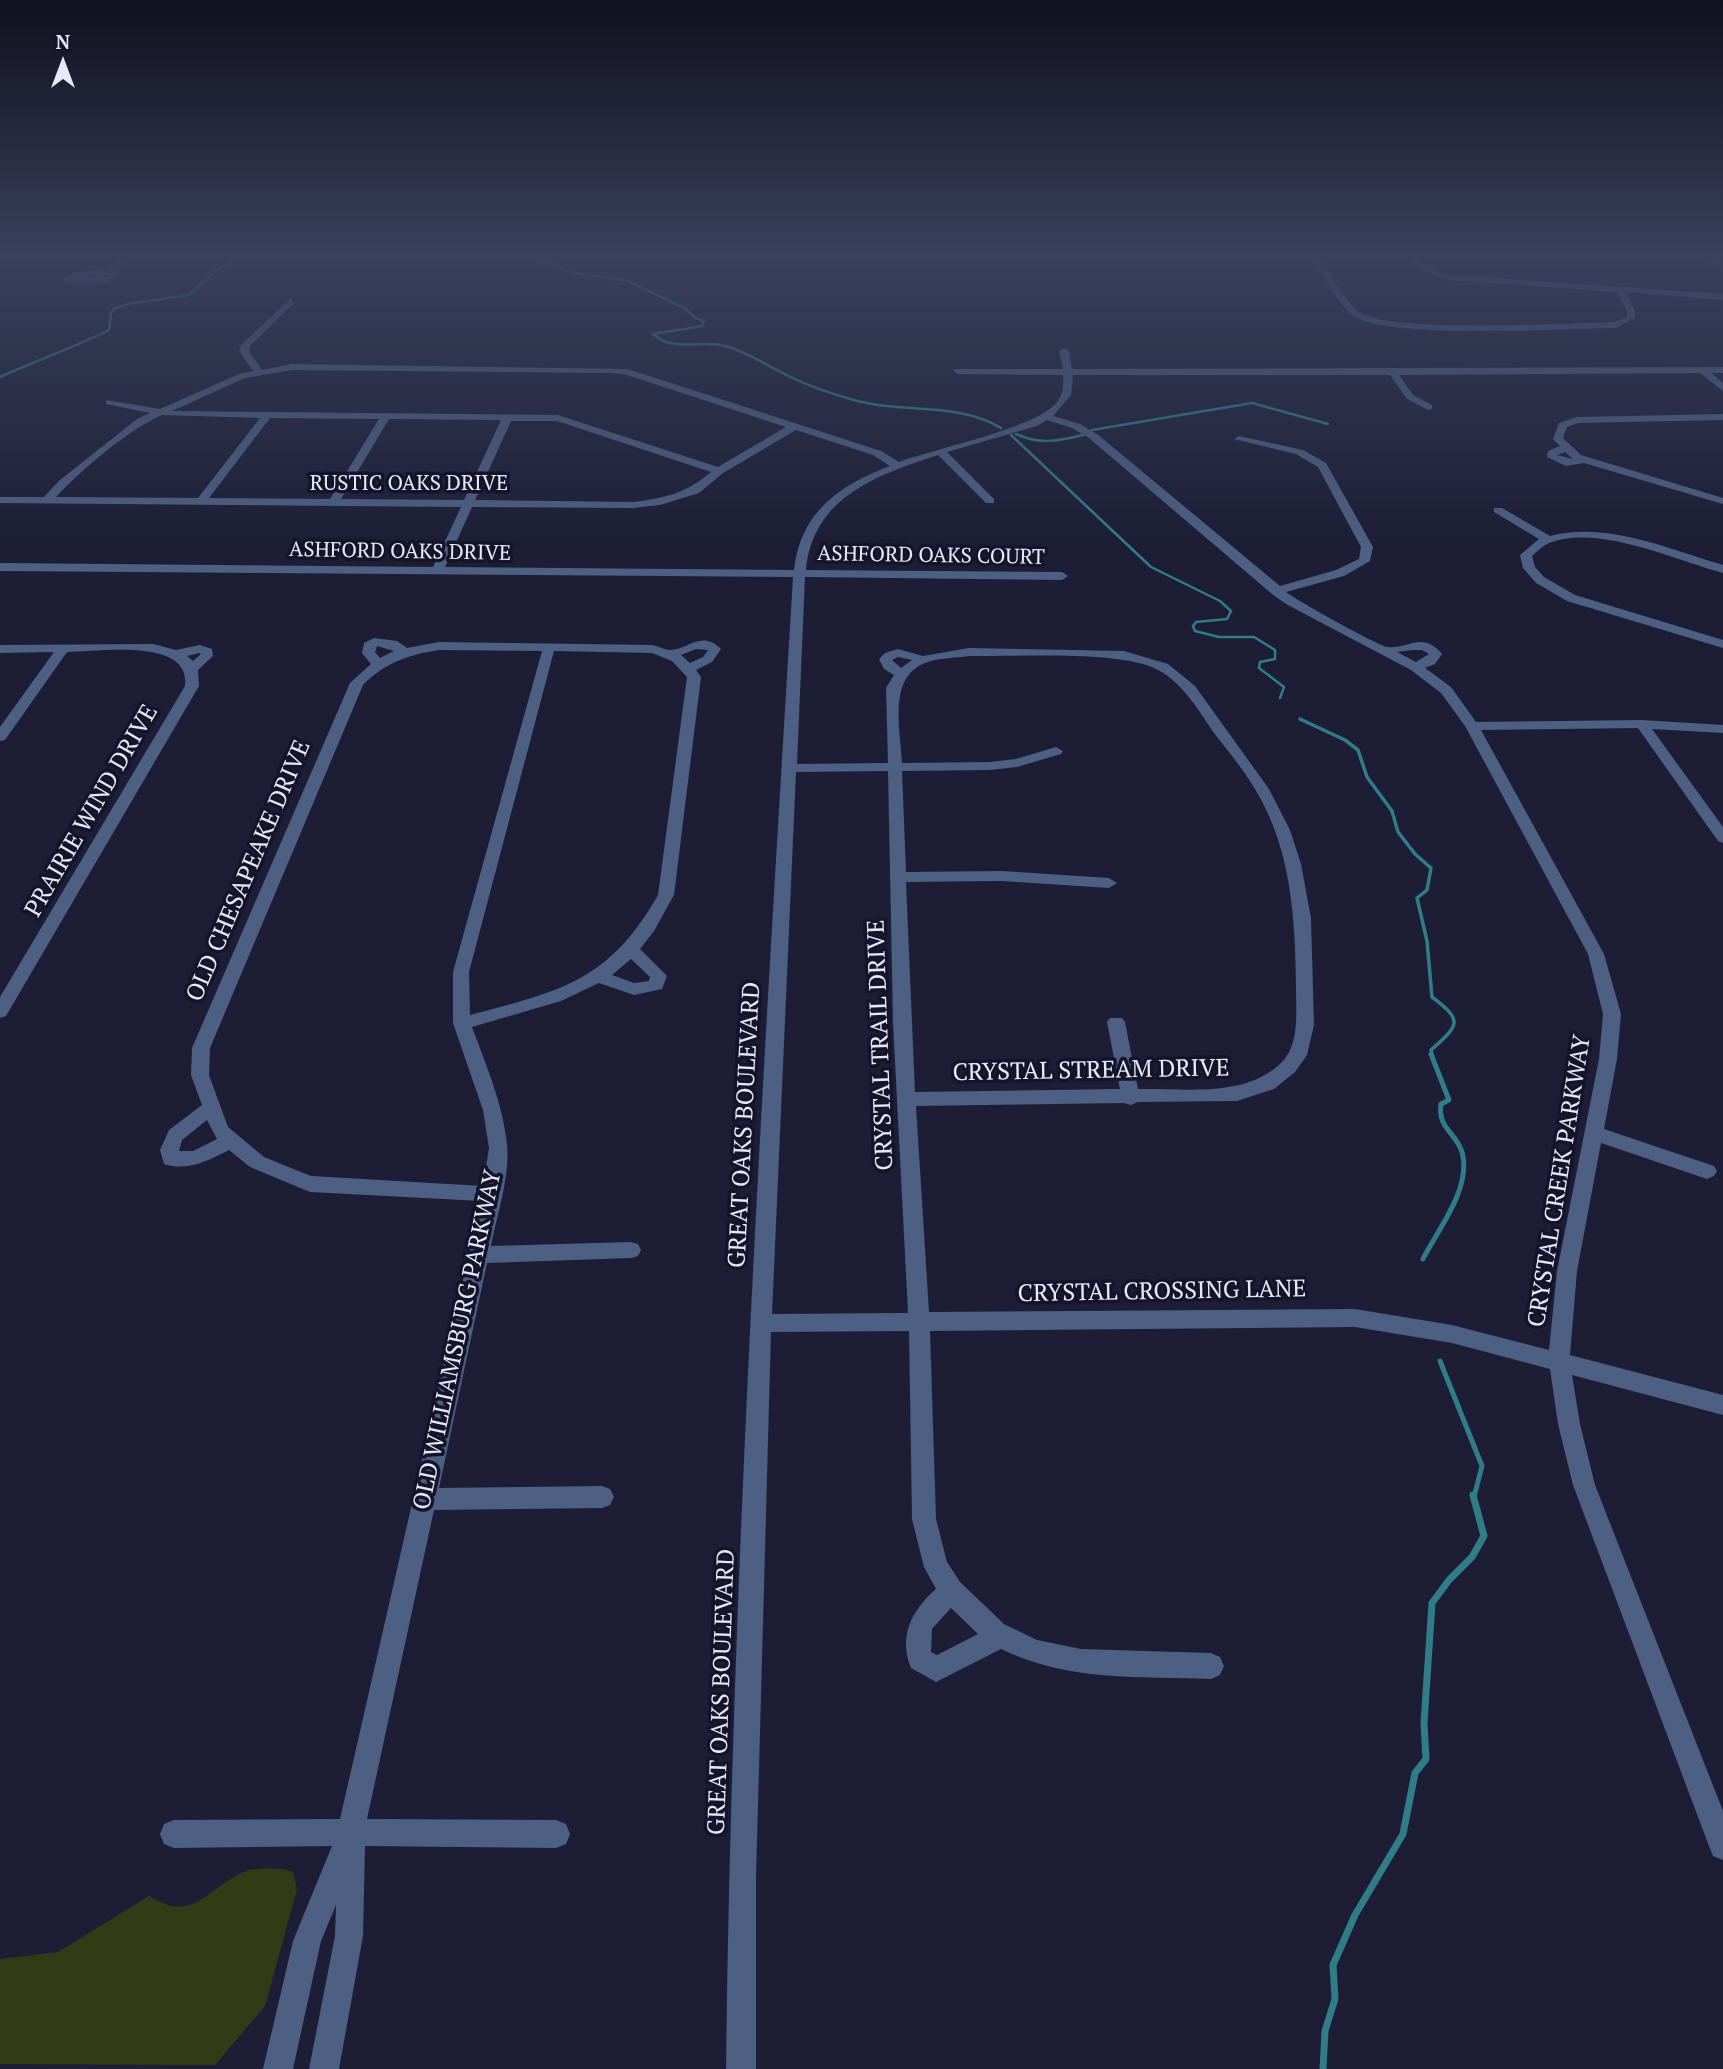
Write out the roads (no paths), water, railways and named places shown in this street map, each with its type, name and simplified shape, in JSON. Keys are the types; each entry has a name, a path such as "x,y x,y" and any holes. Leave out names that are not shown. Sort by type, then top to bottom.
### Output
{"street":[{"path":"244,351 258,371"},
{"path":"1046,417 1068,394 1069,372 1064,351"},
{"path":"46,500 64,482 133,427 159,413 258,371 292,367 628,372 877,453 899,467"},
{"path":"1702,370 1723,388"},
{"path":"958,371 1723,370"},
{"path":"1392,371 1410,397 1428,407"},
{"path":"109,402 159,413 570,420 719,471"},
{"path":"201,502 267,415"},
{"path":"333,503 386,416"},
{"path":"436,572 508,417"},
{"name":"GREAT OAKS BOULEVARD","path":"741,2069 742,1877 761,1323 799,574 804,541 817,519 838,497 865,480 1046,417"},
{"name":"CRYSTAL CREEK PARKWAY","path":"1046,417 1076,426 1093,436 1276,591 1302,609 1416,667 1446,690 1472,726 1586,932 1603,974 1612,1014 1608,1059 1567,1271 1559,1361 1569,1424 1584,1485 1723,1846"},
{"path":"1723,417 1577,419 1563,425 1558,439 1565,448 1552,453 1552,457 1566,463 1586,460 1723,501"},
{"name":"RUSTIC OAKS DRIVE","path":"0,500 633,505 660,502 695,491 719,471 795,426"},
{"path":"1239,439 1299,452 1322,466 1367,547 1364,561 1350,570 1276,591"},
{"path":"942,453 990,501"},
{"path":"1498,510 1546,538"},
{"path":"1723,569 1618,539 1577,534 1546,538 1533,546 1527,555 1529,568 1552,589 1571,598 1723,644"},
{"name":"ASHFORD OAKS DRIVE","path":"0,567 799,574"},
{"name":"ASHFORD OAKS COURT","path":"799,574 1062,576"},
{"name":"OLD CHESAPEAKE DRIVE","path":"492,1195 310,1184 257,1163 220,1130 200,1075 201,1048 211,1019 357,683 377,663 404,652 439,646 652,649 673,654 698,644 710,645 715,649 709,660 688,669"},
{"path":"1385,651 1420,645 1434,650 1436,654 1430,661 1416,667"},
{"path":"0,737 65,648"},
{"name":"PRAIRIE WIND DRIVE","path":"0,649 153,648 175,654 192,668"},
{"name":"OLD WILLIAMSBURG PARKWAY","path":"278,2069 307,1941 351,1832 492,1195 498,1148 492,1110 462,1023 461,972 549,648"},
{"name":"PRAIRIE WIND DRIVE","path":"175,654 200,649 207,652 207,656 192,668"},
{"name":"CRYSTAL STREAM DRIVE","path":"901,674 885,660 889,655 896,652 909,654 921,660"},
{"name":"CRYSTAL STREAM DRIVE","path":"894,767 893,688 901,674 921,660 969,652 1094,653 1124,655 1153,663 1177,676 1190,689 1262,789 1282,830 1293,864 1303,918 1305,1025 1298,1055 1279,1077 1257,1090 1215,1096 907,1099"},
{"path":"462,1023 563,995 599,976 640,940 654,920 666,895 694,677 673,654"},
{"name":"PRAIRIE WIND DRIVE","path":"0,1012 192,686 192,668"},
{"path":"1642,724 1723,838"},
{"path":"1472,726 1642,724 1723,729"},
{"path":"791,768 1006,765 1056,751"},
{"name":"CRYSTAL TRAIL DRIVE","path":"894,767 900,877 899,959 919,1321 924,1519 936,1567 951,1591 1001,1636 1035,1652 1081,1662 1211,1666"},
{"path":"900,877 1014,877 1109,883"},
{"path":"599,976 631,990 643,991 656,985 659,976 630,949"},
{"path":"1116,1022 1131,1098"},
{"path":"212,1108 175,1135 169,1144 171,1159 196,1158 231,1140"},
{"path":"1595,1133 1707,1171"},
{"path":"477,1255 631,1250"},
{"name":"CRYSTAL CROSSING LANE","path":"761,1323 1355,1318 1420,1327 1723,1405"},
{"path":"424,1499 602,1497"},
{"path":"951,1591 924,1617 917,1633 920,1659 936,1669 1001,1636"},
{"name":"OLD WILLIAMSBURG PARKWAY","path":"324,2069 349,1936 351,1832"},
{"path":"174,1834 556,1834"}],"waterway":[{"path":"0,377 64,351"},
{"path":"737,351 806,384 845,397 873,404 966,414 1001,428"},
{"path":"1092,430 1252,403 1328,424"},
{"path":"1016,434 1033,440 1049,441 1083,435"},
{"path":"1011,435 1151,567 1220,601 1231,611 1227,619 1196,622 1193,626 1195,631 1219,637 1254,637 1275,650 1275,659 1260,662 1259,668 1284,687 1280,698"},
{"path":"1300,719 1345,740 1358,750 1367,777 1392,811 1398,832 1415,854 1431,868 1427,890 1417,898 1427,941 1432,997 1449,1012 1454,1023 1447,1035 1431,1050 1432,1056"},
{"path":"1423,1259 1452,1208 1464,1166 1459,1145 1442,1119 1441,1104 1449,1100 1431,1054"},
{"path":"1440,1361 1482,1466 1474,1497"},
{"path":"1323,2069 1325,2031 1335,1999 1333,1965 1355,1915 1403,1834 1415,1773 1426,1759 1424,1723 1432,1603 1449,1580 1472,1557 1484,1536 1473,1495"}]}
